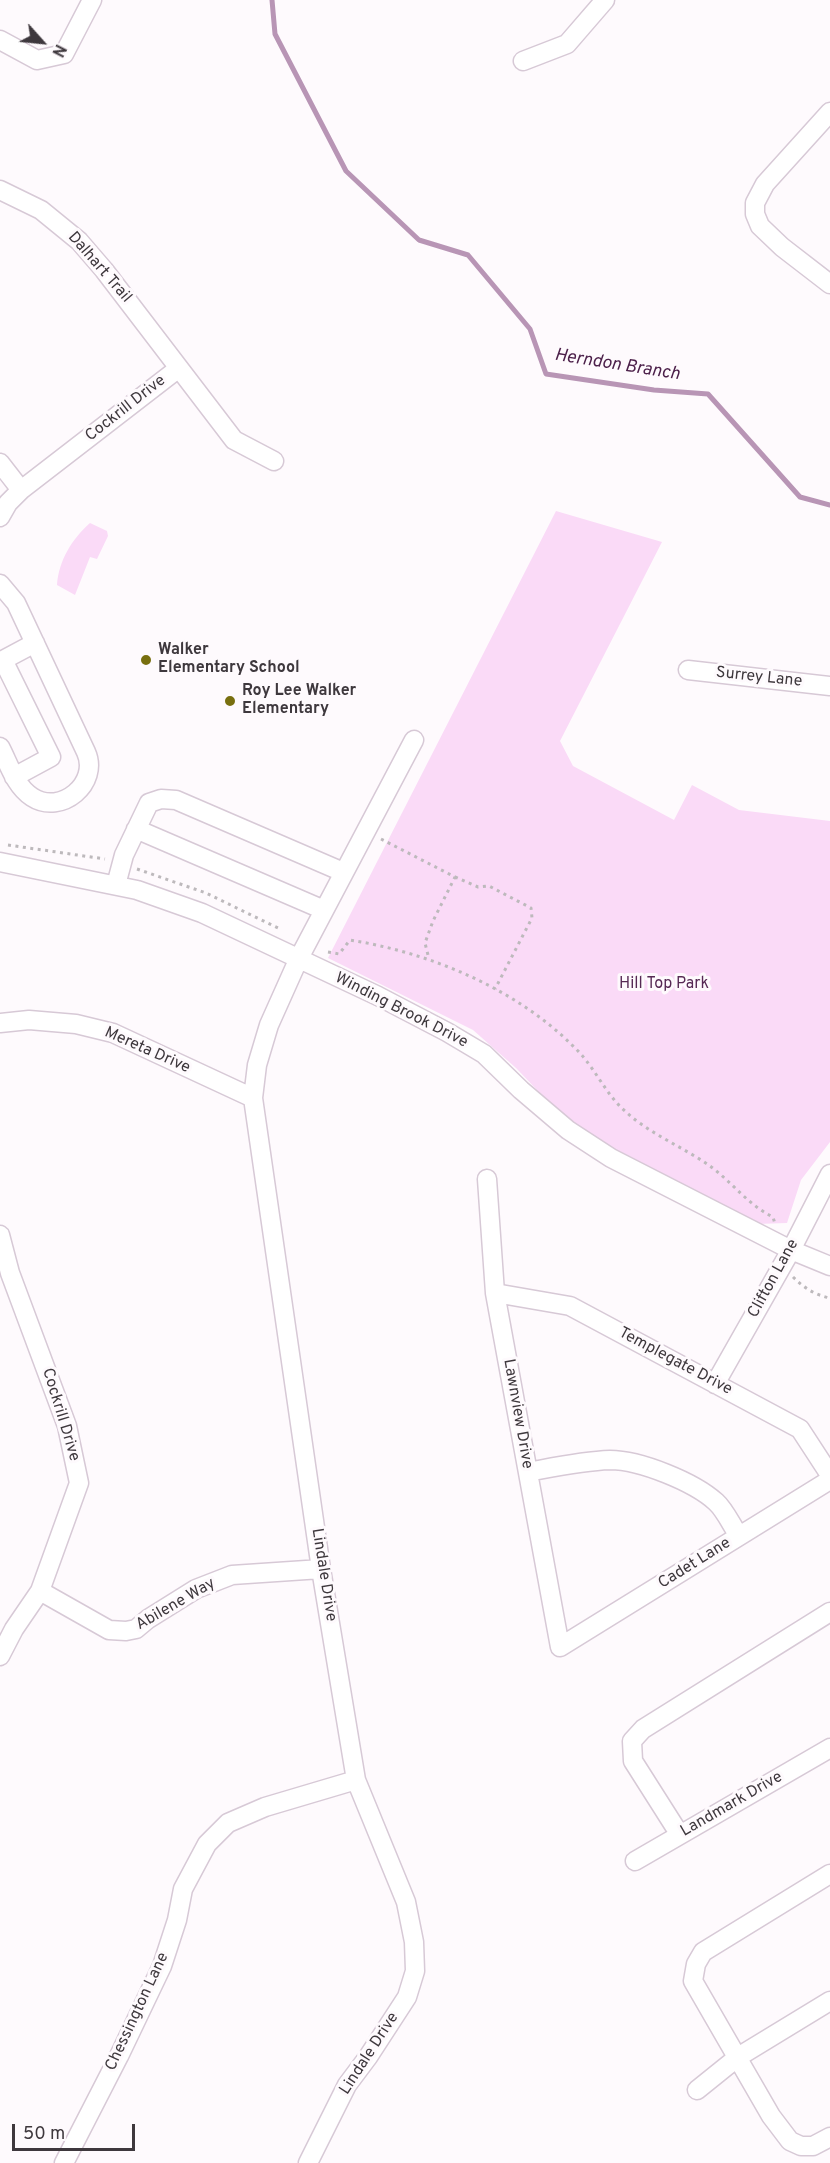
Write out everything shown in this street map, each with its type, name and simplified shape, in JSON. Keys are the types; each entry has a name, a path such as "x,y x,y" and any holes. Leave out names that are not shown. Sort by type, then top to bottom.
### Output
{"street":[{"path":"0,40 37,60 64,54 92,0"},
{"path":"523,61 567,44 605,0"},
{"path":"830,112 765,184 755,203 755,214 760,226 782,247 830,284"},
{"name":"Dalhart Trail","path":"0,190 41,210 79,241 179,368"},
{"name":"Cockrill Drive","path":"0,517 8,503 21,490 179,368 234,440 274,461"},
{"path":"0,463 21,490"},
{"path":"0,584 16,603 90,760 89,774 82,787 64,801 44,803 33,798 21,788 0,747"},
{"path":"15,777 51,757 3,660 35,643"},
{"name":"Surrey Lane","path":"688,670 830,686"},
{"name":"Lindale Drive","path":"308,2163 347,2085 407,1997 415,1971 414,1942 406,1902 356,1780 321,1569 254,1098 257,1065 269,1025 306,962 324,910 414,740"},
{"path":"117,885 124,855 149,803 160,799 176,800 343,872"},
{"path":"136,829 324,910"},
{"name":"Winding Brook Drive","path":"0,862 137,890 202,914 378,996 484,1054 576,1136 611,1158 791,1250 830,1266"},
{"name":"Mereta Drive","path":"0,1023 29,1020 75,1024 113,1033 188,1070 254,1098"},
{"name":"Clifton Lane","path":"715,1384 791,1250 830,1174"},
{"name":"Lawnview Drive","path":"487,1179 495,1293 560,1647"},
{"name":"Cockrill Drive","path":"0,1235 10,1273 67,1426 79,1483 40,1591 14,1629 0,1656"},
{"name":"Templegate Drive","path":"495,1293 570,1306 800,1429 830,1475"},
{"path":"528,1472 576,1463 613,1460 683,1479 717,1503 739,1536"},
{"name":"Cadet Lane","path":"560,1647 830,1480"},
{"name":"Abilene Way","path":"40,1591 109,1630 126,1632 136,1629 196,1589 232,1575 321,1569"},
{"path":"681,1835 633,1761 632,1741 643,1729 830,1612"},
{"name":"Landmark Drive","path":"635,1861 830,1748"},
{"name":"Chessington Lane","path":"64,2163 162,1966 177,1920 183,1889 207,1844 228,1823 265,1807 356,1780"},
{"path":"830,1874 703,1952 696,1964 693,1981 771,2116 790,2141 801,2146 813,2146 830,2137"},
{"path":"697,2090 738,2056 830,2001"}],"path":[{"path":"365,830 455,877 478,886 489,886 531,908 532,918 495,989"},
{"path":"429,959 425,943 433,921 455,877"},
{"path":"306,962 322,951 339,954 350,940 375,944 429,959 495,989 529,1008 578,1050 608,1093 626,1113 710,1166 760,1211 773,1217 776,1223 770,1239"},
{"path":"781,1267 789,1271 804,1287 820,1296 830,1298"}],"green space":[{"name":"Hill Top Park","path":"556,511 662,542 560,741 573,766 674,820 692,785 739,810 830,821 830,1142 801,1180 787,1223 757,1224 591,1136 557,1111 516,1068 473,1030 328,958"},
{"path":"90,523 107,531 108,536 97,559 90,557 75,595 57,585 58,576 68,551"}],"waterway":[{"name":"Herndon Branch","path":"272,0 275,34 346,171 419,240 468,255 530,329 546,374 654,390 708,394 800,497 830,505"}],"place":[{"name":"Walker Elementary School","path":"146,660"},
{"name":"Roy Lee Walker Elementary","path":"230,701"}]}
